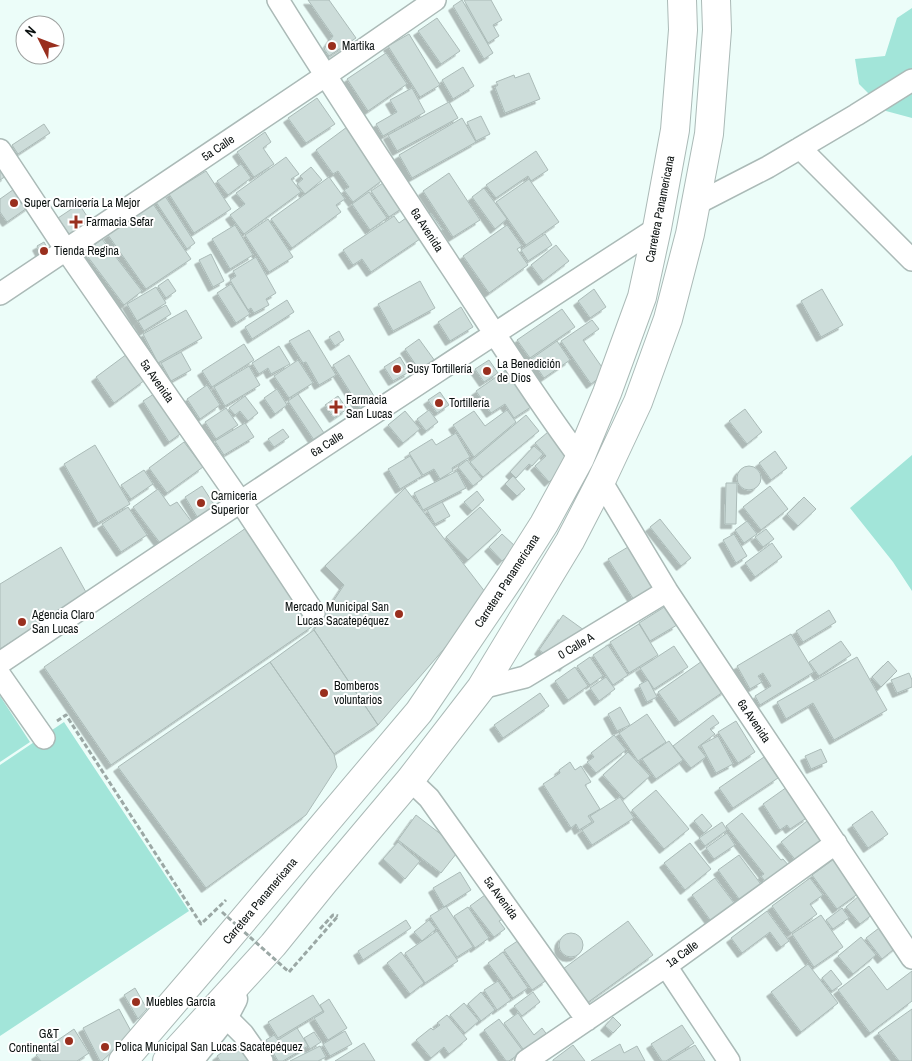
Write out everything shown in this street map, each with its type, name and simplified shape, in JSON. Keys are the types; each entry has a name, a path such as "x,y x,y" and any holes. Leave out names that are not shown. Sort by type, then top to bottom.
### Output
{"highway":[{"name":"Carretera Panamericana","path":"123,1061 419,712 512,576 544,524 580,458 607,393 642,297 675,130 683,30 682,0"},
{"path":"167,1061 272,946 410,780 481,688 570,541 602,481 638,402 668,319 690,234 709,134 717,30 716,0"}],"main road":[{"path":"189,1061 225,1016 244,978"}],"street":[{"name":"6a Avenida","path":"278,0 325,76 552,421 580,458"},
{"name":"5a Calle","path":"0,294 435,0"},
{"path":"696,204 768,167 912,80"},
{"path":"800,148 912,260"},
{"name":"5a Avenida","path":"0,150 66,250 240,501 314,613"},
{"name":"6a Calle","path":"0,663 240,501 657,228"},
{"name":"6a Avenida","path":"602,481 667,591 912,958"},
{"name":"0 Calle A","path":"481,688 525,677 667,591"},
{"path":"0,675 42,735"},
{"name":"5a Avenida","path":"410,780 429,798 587,1020"},
{"name":"1a Calle","path":"526,1061 666,966 836,843"},
{"path":"666,966 728,1061"},
{"path":"225,1016 243,1034 262,1061"}],"path":[{"path":"42,735 66,715 201,924 227,898"},
{"path":"222,912 289,972 338,916"}],"green space":[{"path":"912,8 912,118 886,111 859,84 855,59 885,56 897,18"},
{"path":"912,455 912,591 893,562 850,508"},
{"path":"0,696 30,742 0,762"},
{"path":"64,722 189,911 0,1036 0,765"}],"building":[{"path":"308,0 329,0 356,38 329,56 324,49 333,36"},
{"path":"462,0 493,53 484,59 453,6"},
{"path":"464,0 491,0 502,20 493,25 499,36 488,43"},
{"path":"437,18 460,51 441,64 418,31"},
{"path":"409,34 440,85 420,97 388,46"},
{"path":"386,53 407,84 368,111 347,79"},
{"path":"463,67 474,86 453,99 442,80"},
{"path":"529,73 540,99 505,113 495,87 498,85 496,82 514,75 515,78"},
{"path":"412,88 425,112 383,136 376,124 397,112 390,100"},
{"path":"317,98 335,124 306,143 288,118"},
{"path":"449,102 458,118 397,151 388,135"},
{"path":"481,116 490,134 476,141 467,122"},
{"path":"462,118 476,142 412,178 399,155"},
{"path":"44,124 50,133 18,154 12,145"},
{"path":"347,127 384,179 353,202 344,190 349,187 338,171 333,174 316,150"},
{"path":"265,132 271,142 263,148 274,164 254,177 237,152"},
{"path":"536,151 548,170 531,181 528,176 496,198 486,185"},
{"path":"286,157 299,174 291,179 301,192 244,234 230,215 245,204 236,193"},
{"path":"241,164 251,178 228,195 217,181"},
{"path":"311,167 322,180 305,194 297,184 303,179 300,176"},
{"path":"0,169 6,176 0,180"},
{"path":"206,171 231,209 194,233 169,194"},
{"path":"449,173 480,220 453,237 423,191"},
{"path":"329,177 345,199 336,205 341,212 292,248 271,219"},
{"path":"529,179 559,222 526,245 496,202"},
{"path":"386,181 404,207 389,217 371,191"},
{"name":"Super Carnicería La Mejor","path":"17,187 30,206 7,222 0,212 0,199"},
{"path":"484,188 507,219 495,229 472,197"},
{"path":"369,192 387,218 370,230 352,204"},
{"path":"165,196 195,243 187,249 156,202"},
{"name":"Farmacia Sefar","path":"79,204 94,227 83,234 69,234 58,218"},
{"path":"153,204 191,259 146,289 108,235"},
{"path":"430,212 443,230 440,232 427,215"},
{"path":"394,216 399,223 406,218 420,239 371,272 362,259 353,265 343,250"},
{"path":"268,219 293,257 269,272 245,235"},
{"path":"235,225 253,255 230,269 212,239"},
{"path":"507,225 522,246 517,249 528,265 489,293 463,256"},
{"path":"545,234 552,245 528,261 521,250"},
{"path":"102,239 142,291 124,305 85,253"},
{"name":"Tienda Regina","path":"44,242 51,255 44,259 37,246"},
{"path":"556,245 569,261 543,281 531,265"},
{"path":"211,254 224,281 213,287 199,260"},
{"path":"256,257 276,293 266,299 269,305 254,313 251,308 248,310 230,280 236,276 233,271"},
{"path":"168,279 176,291 166,298 158,286"},
{"path":"420,281 435,308 393,331 378,304"},
{"path":"231,284 250,314 236,323 217,293"},
{"path":"156,287 166,303 137,321 127,304"},
{"path":"594,289 606,307 590,318 578,301"},
{"path":"822,289 843,325 821,337 801,301"},
{"path":"287,300 294,312 252,339 245,327"},
{"path":"166,305 171,314 144,331 138,321"},
{"path":"461,307 473,327 450,341 438,322"},
{"path":"562,309 575,327 530,358 517,340"},
{"path":"186,310 202,338 158,363 143,334"},
{"path":"592,320 599,329 583,340 606,373 591,384 561,341"},
{"path":"309,330 336,375 319,385 306,362 303,363 289,341"},
{"path":"339,331 344,340 335,346 329,337"},
{"path":"419,339 435,361 420,371 405,349"},
{"path":"557,341 570,360 544,378 531,359"},
{"path":"244,344 254,360 212,387 202,371"},
{"path":"279,346 290,364 271,374 268,368 259,374 252,363"},
{"path":"181,352 191,370 171,381 161,363"},
{"path":"127,354 145,380 114,403 96,377"},
{"path":"349,355 377,401 362,411 333,365"},
{"name":"Susy Tortillería","path":"400,357 409,372 393,381 384,367"},
{"path":"298,360 313,383 289,398 274,376"},
{"name":"La Benedición de Dios","path":"489,360 498,373 484,382 475,369"},
{"path":"249,366 260,385 225,406 214,387"},
{"path":"509,368 534,405 514,418 505,404 491,413 476,391"},
{"path":"207,385 220,405 200,419 187,399"},
{"path":"277,389 287,405 275,414 264,398"},
{"path":"157,392 183,432 169,442 143,401"},
{"name":"Tortillería","path":"440,392 449,405 437,413 428,400"},
{"path":"298,394 326,436 316,443 288,401"},
{"path":"245,396 258,413 248,421 240,411 235,415 229,408"},
{"name":"Farmacia San Lucas","path":"338,396 347,409 334,418 325,405"},
{"path":"226,408 238,425 216,439 205,422"},
{"path":"745,409 762,432 747,444 729,421"},
{"path":"429,410 438,422 426,431 417,419"},
{"path":"507,410 516,422 474,457 453,425 474,411 485,426"},
{"path":"405,411 420,429 403,443 388,425"},
{"path":"526,415 539,431 483,477 470,462"},
{"path":"245,423 254,437 224,455 215,441"},
{"path":"283,429 289,437 274,447 268,439"},
{"path":"548,432 572,462 549,482 535,466 546,456 535,443"},
{"path":"456,433 470,457 452,468 453,471 440,479 434,469 423,475 409,453 432,439 436,445"},
{"path":"184,442 203,467 167,493 149,468"},
{"path":"95,445 130,504 98,523 64,464"},
{"path":"534,446 543,454 532,466 529,464 516,478 510,472"},
{"path":"775,451 787,468 771,480 759,463"},
{"path":"410,456 422,476 400,489 388,469"},
{"path":"467,460 482,479 473,486 458,467"},
{"path":"749,466 758,469 761,478 758,487 749,490 740,487 737,478 740,469"},
{"path":"144,470 153,484 131,499 121,485"},
{"path":"457,471 466,488 423,510 414,493"},
{"path":"513,476 525,489 517,496 505,484"},
{"path":"726,483 737,483 736,524 725,524"},
{"name":"Carniceria Superior","path":"202,486 217,509 199,520 185,497"},
{"path":"770,486 788,509 761,530 743,507"},
{"name":"Mercado Municipal San Lucas Sacatepéquez","path":"405,488 489,597 378,725 314,630 344,585 325,566"},
{"path":"158,489 170,506 177,502 194,525 163,547 133,507"},
{"path":"477,491 484,500 472,511 464,502"},
{"path":"804,497 816,509 798,526 787,514"},
{"path":"442,502 450,516 435,524 427,510"},
{"path":"128,507 147,535 121,552 102,524"},
{"path":"480,507 501,530 468,560 446,537"},
{"path":"660,519 691,558 681,566 650,527"},
{"path":"747,521 757,534 744,543 735,530"},
{"path":"246,528 313,626 111,765 44,667"},
{"path":"766,529 774,539 763,547 755,537"},
{"path":"502,534 516,547 502,561 489,547"},
{"path":"734,534 747,556 736,563 723,540"},
{"path":"772,543 782,557 755,577 745,563"},
{"name":"Agencia Claro San Lucas","path":"61,547 87,594 0,649 0,584"},
{"path":"628,547 653,588 634,600 608,559"},
{"path":"666,606 677,625 650,641 639,623"},
{"path":"829,610 836,622 803,642 796,631"},
{"path":"563,615 588,633 564,667 539,650"},
{"path":"639,624 658,655 629,673 610,642"},
{"name":"Bomberos voluntarios","path":"314,630 378,725 334,754 270,662"},
{"path":"791,634 814,672 760,705 755,696 771,686 763,673 758,676 762,682 750,689 737,666"},
{"path":"841,641 851,655 819,676 809,662"},
{"path":"608,645 628,675 613,685 593,655"},
{"path":"674,646 688,667 654,689 640,668"},
{"path":"590,657 603,676 590,685 577,666"},
{"path":"857,657 887,710 834,740 813,703 786,719 777,702"},
{"path":"705,659 726,690 679,722 658,692"},
{"path":"888,661 897,671 881,687 872,677"},
{"path":"270,662 334,754 337,767 306,815 206,888 118,767"},
{"path":"575,667 588,686 568,700 555,681"},
{"path":"909,673 912,687 897,693 891,680"},
{"path":"606,677 615,689 599,701 590,688"},
{"path":"648,680 657,697 647,702 639,685"},
{"path":"540,693 549,706 503,738 494,725"},
{"path":"620,707 630,725 617,731 608,714"},
{"path":"647,714 666,742 638,761 619,733"},
{"path":"713,715 719,723 710,729 715,734 698,747 706,757 691,768 673,746"},
{"path":"736,721 755,752 738,763 718,732"},
{"path":"614,735 626,750 596,773 587,762 594,757 591,753"},
{"path":"718,736 733,764 716,773 701,745"},
{"path":"669,741 683,760 656,779 642,759"},
{"path":"821,749 827,762 811,769 805,756"},
{"path":"628,752 650,776 624,799 603,775"},
{"path":"764,757 778,778 733,808 719,788"},
{"path":"570,762 575,770 581,766 591,782 585,785 600,809 588,816 592,822 579,830 576,824 571,828 543,784 560,773 559,770"},
{"path":"787,787 808,817 790,829 787,825 780,830 763,804"},
{"path":"656,790 689,829 664,849 632,810"},
{"path":"620,797 634,818 592,845 582,830 594,822 590,816"},
{"path":"872,811 888,834 868,848 852,825"},
{"path":"742,813 781,860 783,859 790,867 767,884 761,876 764,874 726,826"},
{"path":"702,814 712,826 704,833 694,821"},
{"path":"416,815 460,849 441,873 398,840"},
{"path":"807,821 823,840 797,862 781,842"},
{"path":"722,822 727,830 705,846 699,838"},
{"path":"727,833 735,845 714,859 706,848"},
{"path":"398,842 420,861 405,879 383,859"},
{"path":"690,843 711,869 685,890 664,863"},
{"path":"739,855 763,887 742,903 718,870"},
{"path":"834,859 859,893 837,909 812,875"},
{"path":"460,872 471,890 444,907 433,888"},
{"path":"715,878 737,907 713,924 692,895"},
{"path":"810,878 823,895 810,904 817,914 791,933 772,906"},
{"path":"485,895 503,919 499,921 505,929 494,937 470,906"},
{"path":"859,896 873,914 860,924 846,907"},
{"path":"446,906 473,947 457,957 430,916"},
{"path":"468,907 489,938 475,948 454,916"},
{"path":"842,908 849,918 833,929 826,920"},
{"path":"767,911 789,941 781,947 770,932 742,953 731,938"},
{"path":"821,915 843,947 814,967 792,934"},
{"path":"406,920 411,928 363,960 358,951"},
{"path":"429,920 436,929 422,941 414,932"},
{"path":"628,921 653,955 587,1003 563,969"},
{"path":"883,925 899,945 882,959 866,938"},
{"path":"437,931 458,961 425,983 405,953"},
{"path":"571,933 579,937 583,945 579,953 571,957 563,953 559,945 563,937"},
{"path":"861,937 876,955 853,974 838,956"},
{"path":"519,940 547,980 532,990 504,950"},
{"path":"401,952 424,983 410,994 387,963"},
{"path":"503,952 528,988 513,998 488,963"},
{"path":"808,964 838,1003 801,1032 771,992"},
{"path":"869,966 887,990 912,971 912,1001 870,1033 838,990"},
{"path":"831,970 842,984 832,991 822,978"},
{"path":"498,981 511,1000 497,1010 484,990"},
{"name":"Muebles García","path":"135,988 147,1009 138,1019 124,995"},
{"path":"481,992 495,1010 481,1021 468,1004"},
{"path":"533,992 540,1002 522,1016 514,1006"},
{"path":"313,995 323,1011 278,1038 268,1022"},
{"path":"329,999 347,1028 328,1040 314,1018 324,1012 320,1005"},
{"path":"464,1003 479,1021 465,1033 450,1015"},
{"name":"Polica Municipal San Lucas Sacatepéquez","path":"119,1009 132,1033 100,1061 83,1028"},
{"path":"912,1009 912,1061 899,1061 878,1033"},
{"path":"518,1013 534,1035 542,1028 548,1036 526,1053 504,1023"},
{"path":"447,1015 467,1039 449,1054 444,1047 431,1058 416,1040 431,1028 433,1030 440,1025 437,1023"},
{"path":"613,1017 621,1025 613,1033 605,1026"},
{"path":"499,1019 523,1051 509,1061 506,1061 484,1030"},
{"path":"682,1025 694,1043 666,1061 662,1061 651,1044"},
{"path":"297,1028 308,1046 283,1061 278,1061 266,1040 274,1035 278,1040"},
{"name":"G&T Continental","path":"74,1029 89,1053 77,1061 41,1061 36,1055"},
{"path":"345,1031 352,1044 330,1056 323,1044"},
{"path":"314,1032 321,1042 310,1049 304,1038"},
{"path":"237,1041 251,1061 220,1061 217,1056"},
{"path":"364,1043 375,1061 335,1061"},
{"path":"620,1044 624,1053 637,1046 645,1061 591,1061"},
{"path":"573,1045 585,1061 553,1061 553,1060"},
{"path":"695,1045 705,1061 668,1061"},
{"path":"320,1046 326,1057 318,1061 290,1061"}],"place":[{"name":"Martika","path":"332,46"},
{"name":"Super Carnicería La Mejor","path":"14,203"},
{"name":"Farmacia Sefar","path":"76,222"},
{"name":"Tienda Regina","path":"44,251"},
{"name":"Susy Tortillería","path":"397,369"},
{"name":"La Benedición de Dios","path":"487,371"},
{"name":"Tortillería","path":"439,403"},
{"name":"Farmacia San Lucas","path":"336,407"},
{"name":"Carniceria Superior","path":"201,503"},
{"name":"Mercado Municipal San Lucas Sacatepéquez","path":"399,614"},
{"name":"Agencia Claro San Lucas","path":"22,622"},
{"name":"Bomberos voluntarios","path":"324,693"},
{"name":"Muebles García","path":"136,1002"},
{"name":"G&T Continental","path":"69,1041"},
{"name":"Polica Municipal San Lucas Sacatepéquez","path":"105,1047"}]}
